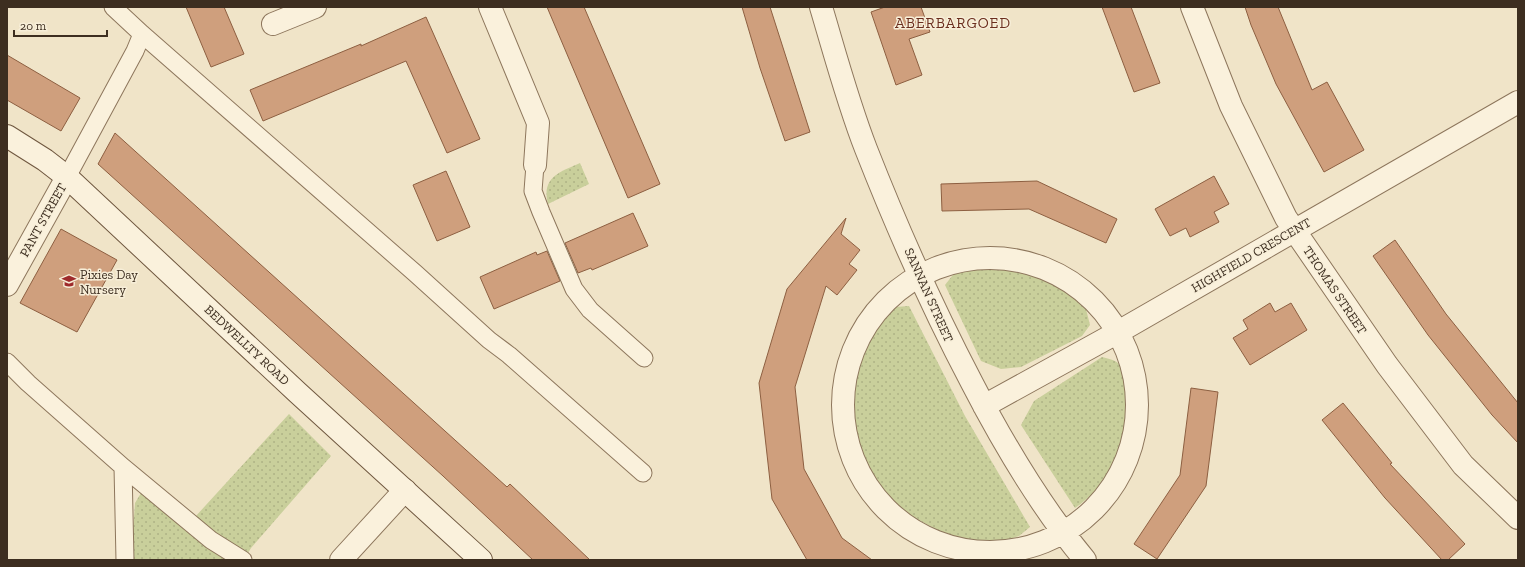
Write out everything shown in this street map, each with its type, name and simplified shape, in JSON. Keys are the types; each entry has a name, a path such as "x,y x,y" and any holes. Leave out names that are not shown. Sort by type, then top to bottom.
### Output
{"street":[{"path":"490,7 538,123 535,165"},
{"name":"SANNAN STREET","path":"821,7 866,147 920,277 950,341 1020,470 1060,531 1085,560"},
{"name":"THOMAS STREET","path":"1192,7 1231,106 1286,218 1387,365 1463,465 1518,518"},
{"path":"272,24 308,8"},
{"name":"HIGHFIELD CRESCENT","path":"984,406 1120,331 1518,102"},
{"name":"BEDWELLTY ROAD","path":"7,136 45,160 67,177 292,387 482,560"},
{"name":"PANT STREET","path":"7,285 67,177"},
{"path":"977,258 1017,260 1046,268 1091,296 1120,331 1127,345 1136,377 1138,419 1126,470 1098,509 1075,526 1048,534 1015,550 971,552 928,540 889,514 862,480 846,435 841,392 854,348 877,308 892,294 920,277 931,270 949,263 977,258"},
{"path":"341,560 405,490"}],"lane":[{"path":"113,7 489,340 509,355 642,473"},
{"path":"67,177 135,51 142,34"},
{"path":"535,165 533,191 574,289 590,310 644,358"},
{"path":"7,362 28,383 123,467 211,540 243,560"},
{"path":"123,467 125,560"}],"green space":[{"path":"580,163 589,184 548,204 547,187 550,182 559,173"},
{"path":"996,268 1034,275 1065,290 1086,309 1090,325 1082,336 1021,367 1001,369 981,361 945,285 952,276 961,269"},
{"path":"909,306 965,416 1030,527 1019,536 1001,542 975,540 947,535 915,518 887,498 867,467 856,435 852,403 857,370 874,333 895,307"},
{"path":"1102,357 1117,362 1123,370 1126,397 1126,425 1122,443 1114,465 1102,483 1092,494 1075,508 1021,425 1034,401"},
{"path":"289,414 331,456 251,548 244,560 131,560 135,503 141,493 185,528"}],"building":[{"path":"186,7 224,7 244,54 211,67"},
{"path":"547,7 584,7 660,184 628,198"},
{"path":"742,7 770,7 810,132 785,141 760,68"},
{"path":"885,7 921,7 930,32 909,39 922,75 896,85 871,12"},
{"path":"1102,7 1131,7 1160,83 1134,92"},
{"path":"1245,7 1278,7 1312,90 1327,82 1364,150 1324,172 1276,84"},
{"path":"426,17 480,139 447,153 406,61 263,121 250,90 361,44 361,46"},
{"path":"7,55 80,98 61,131 7,100"},
{"path":"115,133 507,487 510,484 590,560 533,560 443,476 98,164"},
{"path":"446,171 470,227 437,241 413,185"},
{"path":"1214,176 1229,204 1214,212 1219,222 1190,237 1186,228 1170,236 1155,209"},
{"path":"1037,181 1117,219 1106,243 1029,209 942,211 941,184"},
{"path":"633,213 648,246 592,270 591,268 578,273 565,243"},
{"path":"846,218 841,234 860,250 849,264 857,270 837,295 826,286 795,387 804,469 842,538 872,560 807,560 772,499 759,383 787,289"},
{"name":"Pixies Day Nursery","path":"61,229 117,260 77,332 20,303"},
{"path":"1395,240 1446,314 1518,403 1518,443 1492,415 1428,335 1373,256"},
{"path":"547,251 560,281 494,309 480,277 536,252 537,255"},
{"path":"1270,303 1275,312 1291,303 1307,330 1250,365 1233,338 1248,329 1243,320"},
{"path":"1191,388 1218,392 1206,486 1157,559 1134,544 1180,475"},
{"path":"1343,403 1392,463 1390,464 1465,544 1448,560 1442,560 1385,498 1322,420"}],"place":[{"name":"Pixies Day Nursery","path":"69,281"}],"district":[{"name":"ABERBARGOED","path":"953,23"}]}
